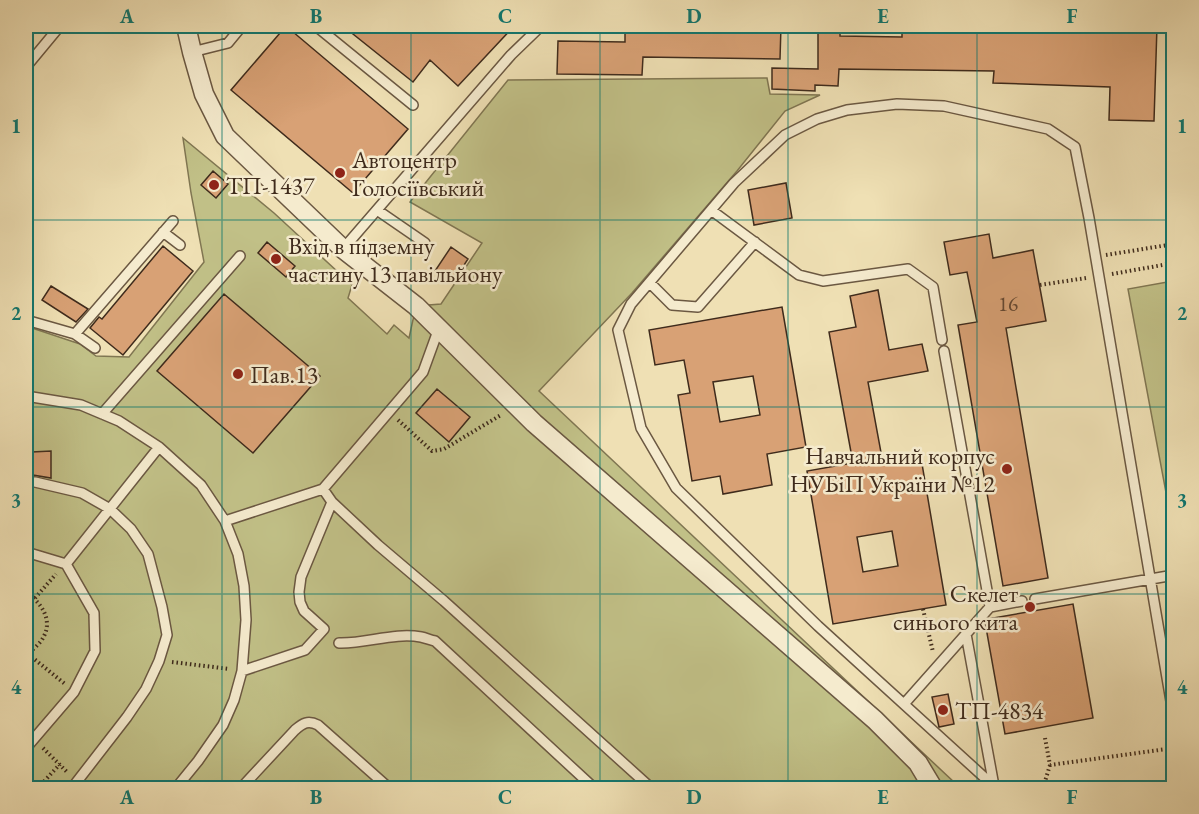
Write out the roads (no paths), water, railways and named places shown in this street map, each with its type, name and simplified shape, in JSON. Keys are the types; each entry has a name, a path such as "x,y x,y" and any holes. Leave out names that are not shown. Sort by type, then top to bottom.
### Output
{"street":[{"path":"186,26 204,94 225,136 343,249 416,306 523,411 875,720 918,763 933,789"}],"lane":[{"path":"26,67 60,26"},
{"path":"192,52 228,43 242,26"},
{"path":"316,26 413,105"},
{"path":"343,249 511,55 541,26"},
{"path":"995,787 818,626 675,488 641,428 618,330 631,304 734,183 785,135 817,119 847,110 897,104 944,106 1048,129 1075,147 1173,719"},
{"path":"377,210 425,243"},
{"path":"711,210 799,275 823,281 908,269 933,287 942,340"},
{"path":"75,334 173,221"},
{"path":"163,232 180,245"},
{"path":"650,283 672,305 698,307 755,242"},
{"path":"102,414 240,256"},
{"path":"26,320 75,334 95,348"},
{"path":"225,521 323,489 423,372 439,328"},
{"path":"944,351 990,607"},
{"path":"26,396 81,405 119,421 159,447 201,485 225,521 238,554 244,586 246,620 242,671 234,700 223,725 179,788"},
{"path":"66,564 159,447"},
{"path":"26,482 82,493 110,509 130,529 148,554 167,635 159,661 146,689 78,786"},
{"path":"323,489 332,502 378,545 453,609 651,789"},
{"path":"242,671 305,650 324,629 304,611 299,592 301,577 332,502"},
{"path":"26,552 66,564 94,613 95,651 74,692 26,748"},
{"path":"1035,599 1173,575"},
{"path":"904,704 990,607 1022,601"},
{"path":"966,634 995,787"},
{"path":"339,643 352,644 395,637 419,637 435,641 594,789"},
{"path":"247,786 295,729 309,722 318,725 389,789"}],"place":[{"name":"Автоцентр Голосіївський","path":"340,173"},
{"name":"ТП-1437","path":"214,185"},
{"name":"Вхід в підземну частину 13 павільйону","path":"276,259"},
{"name":"Пав.13","path":"238,374"},
{"name":"Навчальний корпус НУБіП України №12","path":"1007,469"},
{"name":"Скелет синього кита","path":"1030,607"},
{"name":"ТП-4834","path":"943,710"}]}
